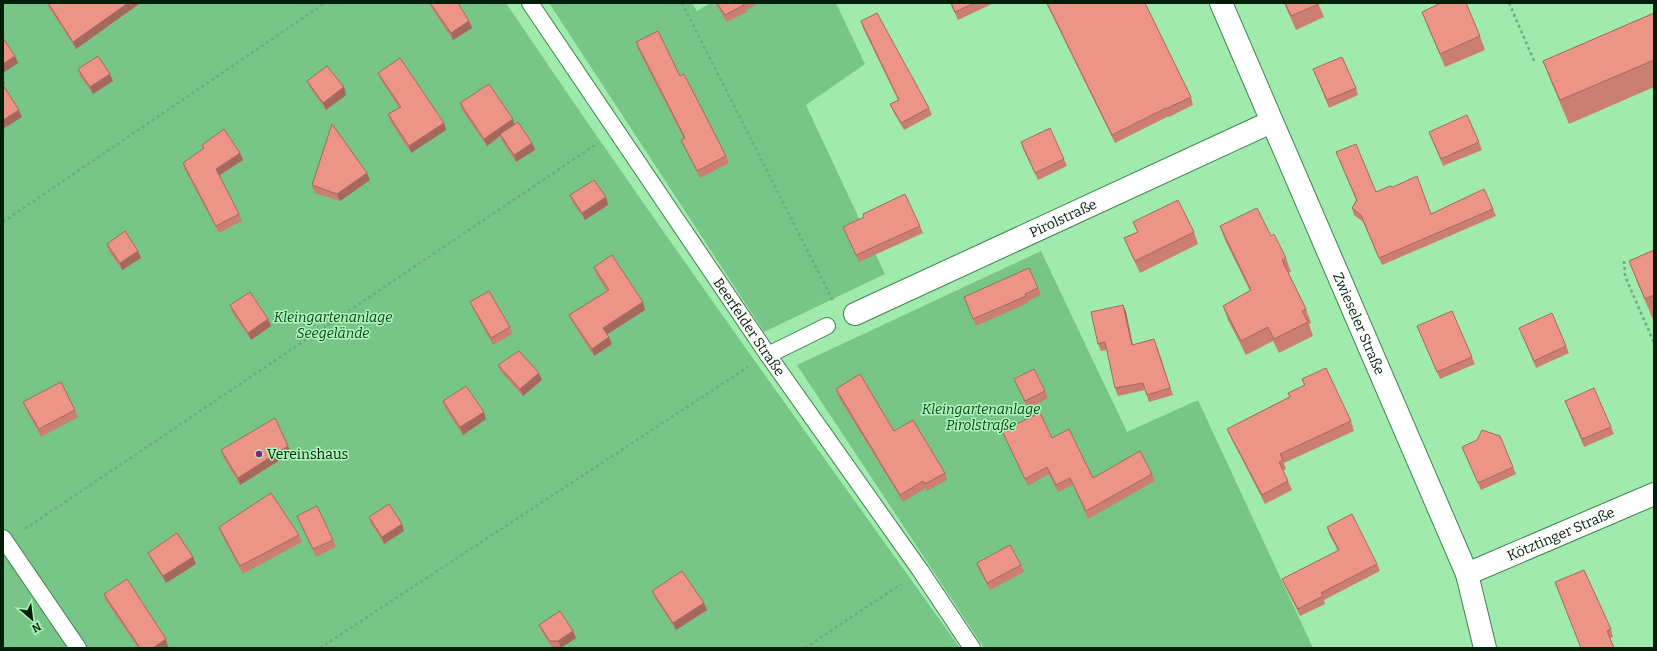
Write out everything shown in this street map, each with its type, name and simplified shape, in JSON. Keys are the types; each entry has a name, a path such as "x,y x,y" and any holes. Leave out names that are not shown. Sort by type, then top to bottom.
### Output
{"street":[{"name":"Zwieseler Straße","path":"1221,3 1467,574 1485,648"},
{"name":"Pirolstraße","path":"855,314 1271,122"},
{"name":"Kötztinger Straße","path":"1467,574 1654,494"}],"lane":[{"name":"Beerfelder Straße","path":"530,3 768,355 920,570 972,648"},
{"path":"768,355 827,326"},
{"path":"4,540 78,648"}],"path":[{"path":"3,222 325,3"},
{"path":"682,3 835,306"},
{"path":"1509,3 1535,63"},
{"path":"4,540 617,130"},
{"path":"1624,261 1625,276 1654,343"},
{"path":"320,648 748,367"},
{"path":"805,648 920,570"}],"green space":[{"name":"Kleingartenanlage Seegelände","path":"3,3 506,3 561,85 674,246 960,648 3,648"},
{"path":"549,3 692,3 697,11 710,3 836,3 865,64 806,105 885,274 764,332"},
{"name":"Kleingartenanlage Pirolstraße","path":"1041,251 1127,432 1198,400 1313,648 984,648 797,365"}],"building":[{"path":"48,3 128,3 73,42"},
{"path":"430,3 458,3 469,21 451,33"},
{"path":"717,3 743,3 744,5 725,15"},
{"path":"951,3 975,3 955,12"},
{"path":"1047,3 1145,3 1191,97 1112,135"},
{"path":"1285,3 1318,3 1319,4 1291,16"},
{"path":"1441,3 1466,3 1480,36 1440,54 1422,12"},
{"path":"877,13 929,108 901,123 890,104 899,100 861,21"},
{"path":"1654,13 1654,60 1560,100 1543,61"},
{"path":"658,31 680,76 684,74 726,156 697,171 681,140 685,138 636,42"},
{"path":"3,38 15,56 3,64"},
{"path":"98,56 110,74 90,87 78,69"},
{"path":"1342,57 1356,88 1327,100 1313,69"},
{"path":"400,58 444,123 409,146 388,114 401,107 378,73"},
{"path":"327,66 344,87 323,103 307,81"},
{"path":"489,84 513,119 484,139 460,103"},
{"path":"3,85 19,110 3,120"},
{"path":"1467,115 1479,142 1441,159 1429,132"},
{"path":"518,122 532,143 514,155 500,134"},
{"path":"332,124 367,173 337,194 312,185"},
{"path":"1050,128 1064,159 1035,173 1021,142"},
{"path":"224,129 240,153 216,169 239,214 216,226 183,163 204,148 202,145"},
{"path":"1356,144 1376,192 1390,186 1393,187 1417,176 1431,214 1484,189 1493,209 1379,258 1361,215 1352,208 1357,200 1336,152"},
{"path":"594,180 606,197 582,213 570,195"},
{"path":"905,194 920,226 856,255 843,227 864,217 863,214"},
{"path":"1178,200 1194,232 1135,261 1124,238 1138,232 1133,222"},
{"path":"1257,208 1271,236 1274,234 1286,258 1282,260 1306,309 1302,311 1308,322 1274,339 1268,327 1241,341 1223,306 1251,290 1220,226"},
{"path":"125,231 138,251 120,263 107,244"},
{"path":"1654,250 1654,295 1645,299 1629,261"},
{"path":"612,255 643,302 603,328 609,337 592,349 569,315 609,290 594,267"},
{"path":"1029,268 1038,288 1025,294 1026,296 973,319 964,297"},
{"path":"489,291 510,327 491,338 470,302"},
{"path":"250,292 268,319 248,333 230,305"},
{"path":"1123,305 1132,345 1154,339 1170,388 1147,395 1143,383 1115,388 1105,342 1098,344 1091,312"},
{"path":"1452,311 1472,357 1437,372 1417,326"},
{"path":"1552,313 1566,346 1534,361 1519,328"},
{"path":"519,351 539,373 520,389 498,365"},
{"path":"1326,368 1351,421 1280,454 1283,460 1279,462 1288,481 1262,495 1227,429 1290,397 1288,393 1305,385 1302,379"},
{"path":"1034,369 1045,391 1025,401 1014,379"},
{"path":"860,374 894,431 913,420 945,473 925,484 923,481 900,495 836,389"},
{"path":"61,382 75,410 39,429 23,402"},
{"path":"466,386 484,412 460,427 443,401"},
{"path":"1594,388 1611,427 1582,439 1565,401"},
{"path":"1040,413 1052,438 1069,429 1093,478 1140,451 1152,474 1086,511 1070,478 1056,485 1047,467 1025,479 1002,431"},
{"name":"Vereinshaus","path":"275,418 288,446 238,478 221,450"},
{"path":"1482,430 1500,436 1513,467 1478,483 1462,447 1477,440"},
{"path":"271,493 299,535 240,566 219,527"},
{"path":"389,504 402,524 382,537 369,517"},
{"path":"317,506 333,540 313,549 297,516"},
{"path":"1352,514 1377,564 1321,593 1323,596 1298,609 1282,579 1339,550 1327,527"},
{"path":"177,533 193,557 163,576 148,553"},
{"path":"1010,545 1021,565 987,583 977,563"},
{"path":"1584,570 1611,629 1607,631 1614,648 1581,648 1555,582"},
{"path":"682,571 704,603 673,623 652,591"},
{"path":"127,579 166,639 153,648 140,648 104,594"},
{"path":"560,611 573,631 558,641 550,641 539,625"}],"place":[{"name":"Vereinshaus","path":"259,454"}]}
